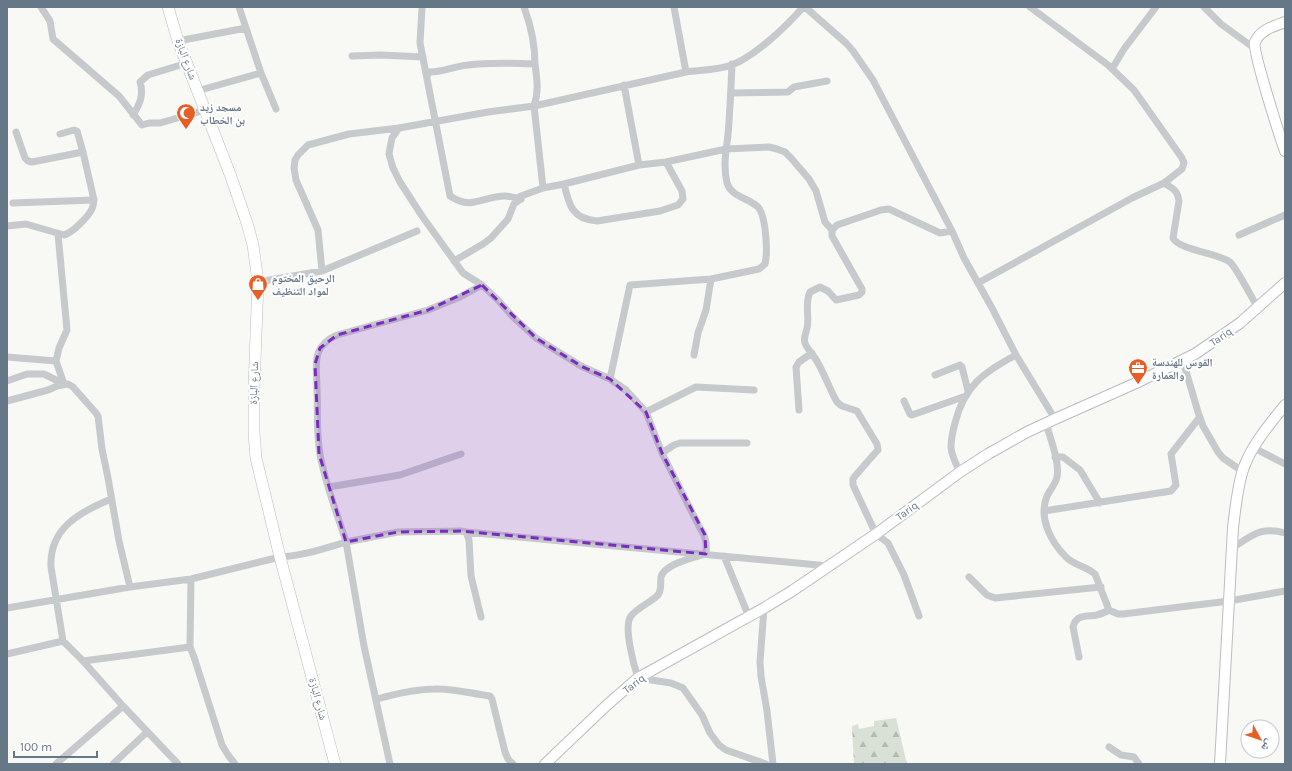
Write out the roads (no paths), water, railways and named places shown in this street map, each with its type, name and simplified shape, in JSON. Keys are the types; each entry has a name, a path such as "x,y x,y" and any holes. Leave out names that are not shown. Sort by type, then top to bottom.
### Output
{"main road":[{"name":"شارع البازة","path":"168,7 178,41 230,174 247,223 252,245 258,282 254,387 254,433 256,458 280,557 335,764"},
{"path":"1285,22 1273,26 1263,32 1255,42 1254,48 1285,151"},
{"name":"Tariq","path":"545,764 607,705 638,678 764,608 876,534 960,472 988,454 1050,421 1184,361 1219,339 1258,308 1285,283"},
{"path":"1220,764 1232,548 1237,492 1242,471 1254,448 1285,405"}],"street":[{"path":"41,7 50,21 52,39 119,96 142,125 149,123 160,123 205,110"},
{"path":"239,7 261,73 276,110"},
{"path":"422,7 420,43 450,196 466,204 506,196 521,200"},
{"path":"524,7 533,32 535,47 535,64 538,89 534,106 544,188"},
{"path":"674,7 686,72"},
{"path":"322,271 318,230 296,180 294,168 295,160 298,155 308,145 342,135 399,128 488,112 534,106 686,72 719,68 732,64 752,53 792,20 804,7 846,42 873,80 952,231 964,258 1050,421 1058,469 1057,479 1047,496 1044,512 1047,528 1051,538 1073,564 1092,571 1095,574 1109,610 1118,614 1124,614 1229,601 1285,591"},
{"path":"978,283 1132,198 1164,182 1182,168 1184,163 1134,90 1112,69 1030,7"},
{"path":"1112,69 1124,49 1156,7"},
{"path":"1204,7 1221,24 1254,48"},
{"path":"178,41 246,28"},
{"path":"352,56 381,55 423,57"},
{"path":"133,115 139,105 143,90 140,82 144,78 148,75 187,63"},
{"path":"427,78 428,72 442,71 465,65 486,63 535,64"},
{"path":"610,378 630,285 711,279 759,269 763,267 766,260 763,217 759,208 734,192 728,185 725,164 732,64"},
{"path":"198,91 261,73"},
{"path":"731,93 788,92 794,86 827,81"},
{"path":"624,85 639,164"},
{"path":"399,128 392,138 390,148 389,154 392,168 415,205 463,273 482,285 536,338 581,366 610,378 626,390 646,412 662,453 705,535 706,554"},
{"path":"7,226 26,224 64,235 73,231 91,210 94,200 77,131 74,130 60,134"},
{"path":"16,132 25,158 28,161 32,162 83,152"},
{"path":"521,200 518,198 544,188 639,164 666,162 726,149 769,147 785,152 792,158 809,179 816,191 825,222 832,230 833,239 862,289 862,292 859,295 839,301 836,300 828,291 822,288 817,288 810,292 807,303 807,328 804,338 805,345 820,366 837,402 842,406 857,411 877,444 878,450 855,476 853,482 856,493 876,534 888,543 904,575 919,616"},
{"path":"564,184 569,204 573,211 587,221 596,221 660,211 678,205 683,199 682,191 666,162"},
{"path":"1164,182 1176,191 1179,201 1173,238 1175,241 1181,245 1222,258 1231,263 1258,308"},
{"path":"13,203 94,200"},
{"path":"454,261 491,238 508,219 514,204 521,200"},
{"path":"832,230 837,225 881,210 890,209 940,233 952,231"},
{"path":"1239,235 1285,215"},
{"path":"258,282 322,271 417,231"},
{"path":"58,234 67,330 59,348 56,361 64,384"},
{"path":"694,355 698,333 706,310 711,279"},
{"path":"390,764 364,646 346,542 328,487 320,454 317,433 316,364 320,348 330,338 428,310 460,297 482,285"},
{"path":"799,410 796,367 799,362 812,353"},
{"path":"960,472 952,458 950,444 956,419 966,394 989,370 1016,355"},
{"path":"7,357 56,361"},
{"path":"1184,361 1199,418 1218,452 1232,465 1242,471"},
{"path":"935,375 960,365 966,394"},
{"path":"7,381 27,374 44,374 73,387 98,416 111,499 130,587"},
{"path":"7,401 64,384"},
{"path":"646,412 696,387 754,390"},
{"path":"904,401 910,414 912,415 966,394"},
{"path":"1044,512 1171,491 1176,485 1171,454 1199,418"},
{"path":"662,453 680,443 747,443"},
{"path":"1254,448 1285,464"},
{"path":"328,487 400,475 460,454"},
{"path":"1055,457 1063,457 1080,470 1100,503"},
{"path":"111,499 90,508 74,518 64,528 52,548 51,556 56,600 63,641 178,764"},
{"path":"1232,548 1257,533 1267,530 1285,533"},
{"path":"7,608 130,587 191,579 280,557 290,557 346,542 398,532 461,531 829,566"},
{"path":"466,532 469,540 471,576 481,617"},
{"path":"706,554 684,561 667,569 661,577 660,593 631,616 628,624 630,646 638,678 671,683 683,688 687,692 702,716 710,733 719,745 726,750 766,764"},
{"path":"724,556 749,617"},
{"path":"969,577 982,591 990,597 995,598 1101,587"},
{"path":"191,579 190,647 222,745 235,764"},
{"path":"764,608 760,662 773,764"},
{"path":"1079,657 1073,627 1074,623 1080,617 1101,614 1109,610"},
{"path":"7,654 63,641"},
{"path":"83,661 190,647"},
{"path":"376,699 395,694 435,689 453,690 492,697 505,752 508,759 513,764"},
{"path":"56,764 123,706"},
{"path":"113,764 147,732"},
{"path":"1109,747 1121,756 1134,757 1139,764"}],"place":[{"name":"مسجد زيد بن الخطاب","path":"186,130"},
{"name":"الرحيق المختوم لمواد التنظيف","path":"258,301"},
{"name":"القوس للهندسة والعمارة","path":"1138,385"}]}
